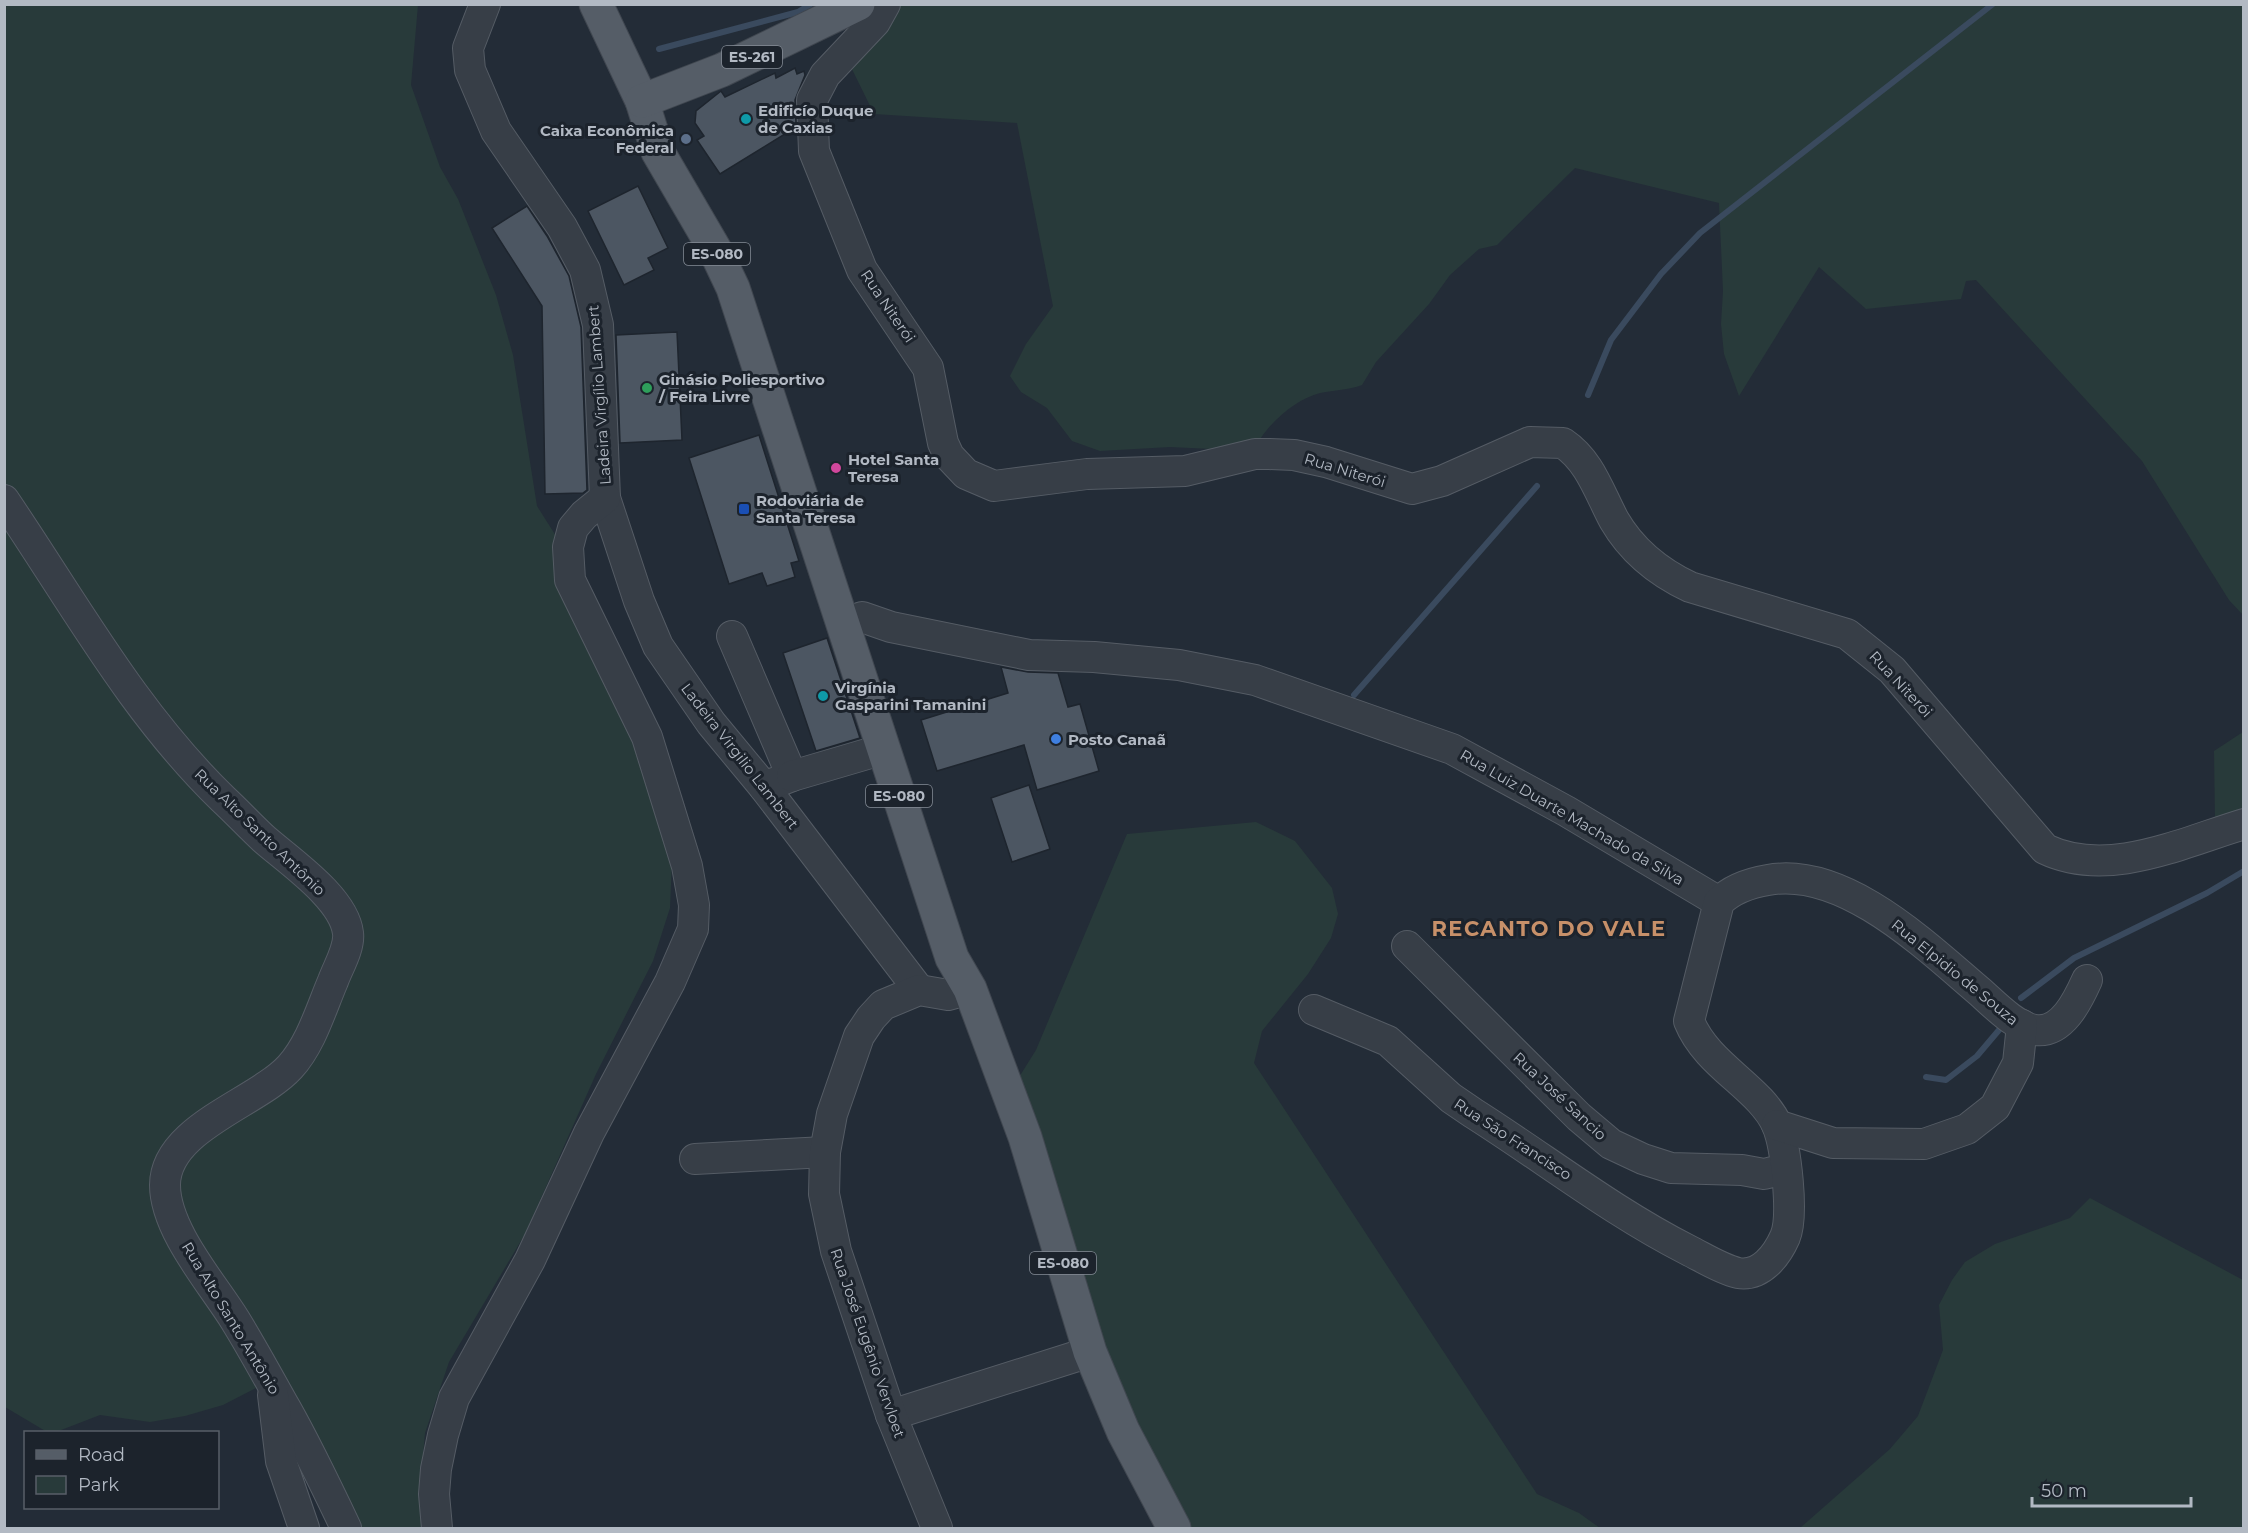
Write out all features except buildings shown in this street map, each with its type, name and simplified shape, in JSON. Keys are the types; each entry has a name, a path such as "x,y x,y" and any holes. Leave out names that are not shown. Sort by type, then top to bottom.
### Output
{"main road":[{"path":"596,4 642,101"},
{"name":"ES-261","path":"642,101 722,70 858,4"},
{"name":"ES-080","path":"642,101 675,140 746,262 970,951 970,989"},
{"name":"ES-080","path":"642,101 658,152 714,248 733,288 952,958 970,989 1025,1137 1090,1352 1123,1431 1174,1528"}],"street":[{"name":"Ladeira Virgílio Lambert","path":"485,4 471,34 468,48 470,70 479,96 496,131 562,227 585,270 593,296 598,326 605,498"},
{"name":"Rua Niterói","path":"885,4 860,39 825,75 812,100 814,151 862,270 928,368 943,443 949,456 966,474 994,486 1087,474 1185,471 1255,454 1269,454 1294,455 1326,462 1412,489 1442,481 1530,442 1563,443 1586,464 1615,521 1631,543 1670,578 1690,587 1847,633 1869,650 1915,696 2045,849 2062,857 2087,861 2123,860 2244,824"},
{"name":"Ladeira Virgilio Lambert","path":"605,498 639,601 658,646 711,723 764,787 919,990"},
{"path":"437,1528 434,1494 436,1469 443,1434 454,1398 530,1260 588,1133 670,982 693,929 694,905 687,866 647,736 570,580 568,547 573,528 605,498"},
{"name":"Rua Alto Santo Antônio","path":"4,501 96,644 164,734 208,785 324,892 345,922 348,942 318,1017 300,1054 273,1082 195,1134 175,1153 167,1168 166,1200 174,1221 273,1386 346,1528"},
{"name":"Rua Luiz Duarte Machado da Silva","path":"862,616 891,627 1029,655 1094,657 1168,664 1254,680 1452,749 1566,811 1719,902"},
{"path":"732,636 792,776"},
{"path":"764,787 792,776 885,749"},
{"name":"Rua Elpidio de Souza","path":"1719,902 1737,889 1785,877 1810,881 1853,897 1921,942 2022,1025 2042,1030 2055,1025 2076,1004 2087,980"},
{"path":"1719,902 1689,1021 1704,1047 1767,1109 1777,1125 1833,1143 1924,1144 1967,1129 1995,1107 2018,1063 2022,1025"},
{"name":"Rua José Sancio","path":"1407,946 1579,1117 1611,1144 1643,1159 1671,1168 1742,1170 1764,1174 1785,1169"},
{"path":"919,990 948,995 970,989"},
{"name":"Rua José Eugênio Vervloet","path":"919,990 883,1005 859,1036 832,1114 825,1152 824,1194 836,1251 891,1415 937,1528"},
{"name":"Rua São Francisco","path":"1314,1010 1388,1041 1451,1098 1473,1113 1669,1240 1739,1273 1752,1272 1771,1261 1781,1246 1789,1220 1785,1169 1777,1125"},
{"path":"695,1159 825,1152"},
{"path":"891,1415 1090,1352"},
{"path":"273,1386 281,1461 304,1528"}],"green space":[{"path":"900,4 2243,5 2243,615 2229,600 2142,461 1976,280 1966,281 1961,299 1866,309 1819,267 1739,396 1724,354 1721,324 1723,291 1719,203 1575,168 1497,245 1479,249 1450,275 1429,304 1376,362 1362,385 1320,393 1300,401 1272,424 1254,451 1170,447 1100,451 1072,441 1047,408 1021,392 1010,376 1026,344 1053,306 1017,123 874,114 848,61"},
{"path":"4,5 418,5 411,85 440,167 458,199 496,295 513,355 537,506 568,555 624,699 672,861 670,908 653,961 596,1074 525,1234 449,1362 425,1433 419,1500 425,1528 338,1528 260,1386 223,1405 185,1416 150,1422 100,1415 59,1431 45,1431 5,1407"},
{"path":"2243,732 2243,811 2215,820 2214,751"},
{"path":"1256,822 1295,841 1332,888 1338,914 1331,938 1308,974 1262,1031 1254,1063 1537,1494 1579,1513 1600,1528 1189,1528 1110,1389 1016,1082 1036,1050 1127,834"},
{"path":"2090,1198 2243,1280 2243,1528 1800,1528 1890,1449 1918,1416 1943,1350 1939,1305 1952,1280 1965,1262 1995,1244 2070,1218"}],"waterway":[{"path":"659,49 798,12 811,4"},
{"path":"1588,395 1611,340 1661,274 1700,233 1993,4"},
{"path":"1354,695 1537,486"},
{"path":"2021,998 2074,958 2207,893 2244,871"},
{"path":"1926,1077 1946,1080 1977,1056 1999,1030"}],"place":[{"name":"Edificío Duque de Caxias","path":"746,119"},
{"name":"Caixa Econômica Federal","path":"686,139"},
{"name":"Ginásio Poliesportivo / Feira Livre","path":"647,388"},
{"name":"Hotel Santa Teresa","path":"836,468"},
{"name":"Rodoviária de Santa Teresa","path":"744,509"},
{"name":"Virgínia Gasparini Tamanini","path":"823,696"},
{"name":"Posto Canaã","path":"1056,739"}],"district":[{"name":"RECANTO DO VALE","path":"1549,928"}]}
